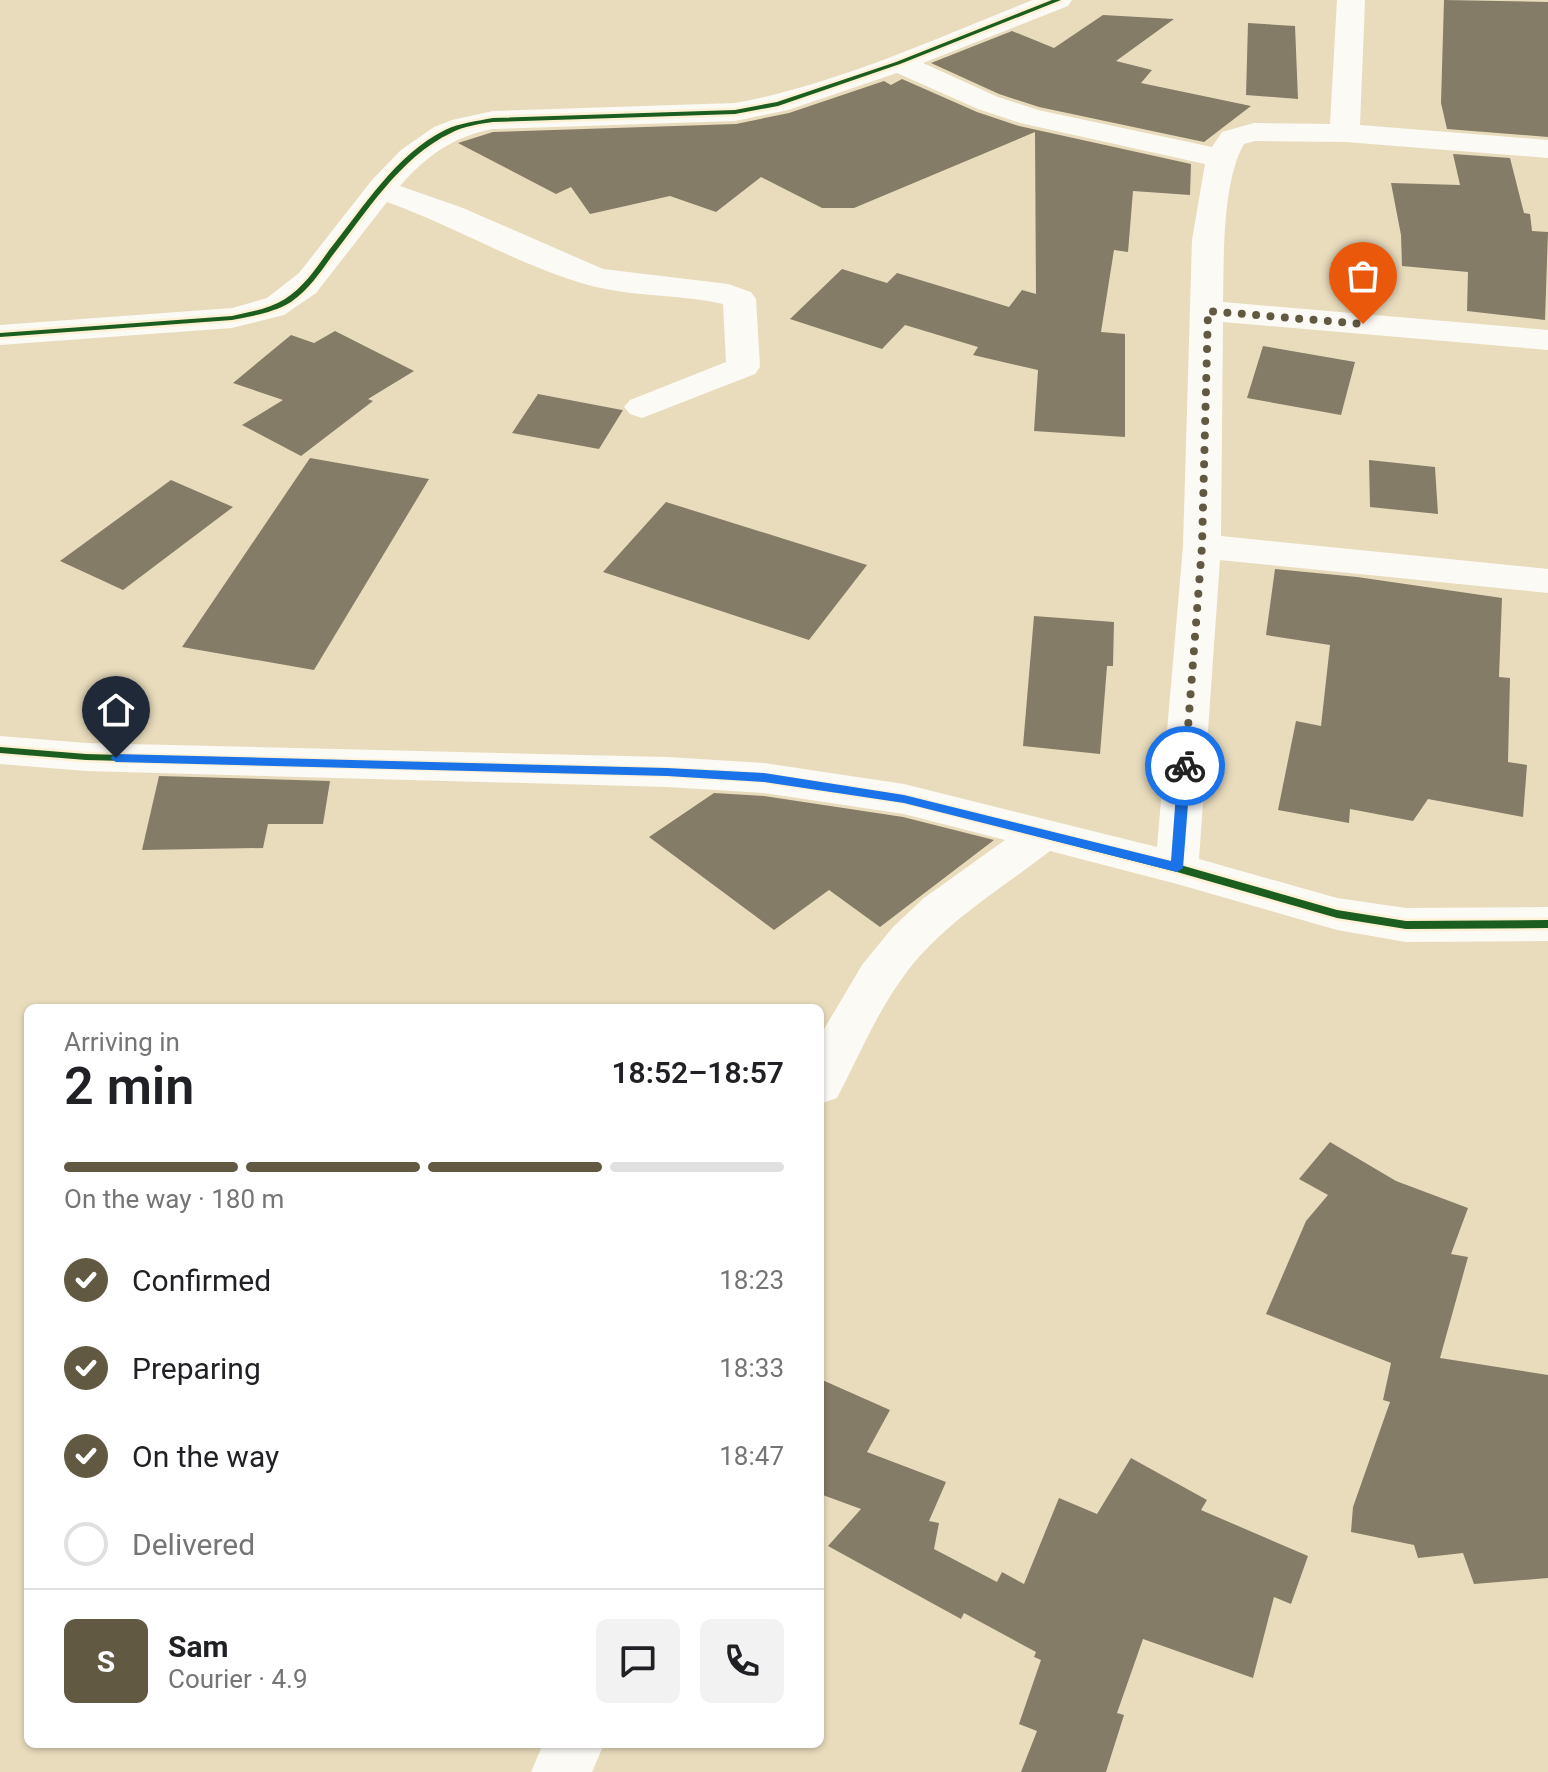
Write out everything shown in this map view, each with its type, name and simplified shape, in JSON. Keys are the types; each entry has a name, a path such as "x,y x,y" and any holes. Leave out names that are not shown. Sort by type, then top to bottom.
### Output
{"street":[{"path":"0,335 232,318 263,312 288,300 308,282 382,190 417,153 444,133 467,125 493,120 735,112 778,104 898,63 1058,0"},
{"path":"1345,133 1351,0"},
{"path":"898,63 988,103 1031,117 1221,158"},
{"path":"1177,868 1202,546 1208,240 1221,158 1233,138 1241,134 1345,133 1548,149"},
{"path":"382,190 452,215 571,269 599,278 728,294 739,299 743,367 642,407"},
{"path":"1208,311 1548,340"},
{"path":"1202,546 1548,581"},
{"path":"0,750 86,757 667,772 764,778 904,799 1177,868 1337,914 1406,925 1548,924"},
{"path":"824,1076 842,1037 890,961 926,921 1044,834"},
{"path":"561,1772 572,1748"}],"building":[{"path":"1444,0 1548,2 1548,137 1447,129 1441,103"},
{"path":"1103,15 1174,19 1116,61 1152,70 1141,83 1251,106 1204,142 1039,107 999,94 931,63 1012,31 1054,48"},
{"path":"1248,23 1295,26 1298,99 1246,95"},
{"path":"902,79 977,112 1019,126 1191,164 1190,195 1133,191 1128,252 1114,250 1101,332 1125,334 1125,437 1034,431 1038,370 973,355 978,347 905,325 882,349 790,319 842,269 887,283 897,273 1009,307 1022,290 1036,294 1035,132 854,208 822,208 761,177 716,212 670,196 590,214 571,187 556,194 458,143 493,132 736,124 789,113 884,81 891,85"},
{"path":"1453,154 1510,158 1524,213 1530,214 1532,231 1548,232 1545,320 1467,311 1468,272 1402,266 1401,235 1391,183 1460,185"},
{"path":"335,331 414,371 368,399 373,401 301,456 242,425 283,400 233,383 291,335 314,343"},
{"path":"1263,346 1355,362 1341,415 1247,398"},
{"path":"538,394 623,410 599,449 512,433"},
{"path":"310,458 429,479 314,670 182,647"},
{"path":"1369,460 1435,467 1438,514 1370,507"},
{"path":"171,480 233,507 123,590 60,561"},
{"path":"666,502 867,565 809,640 603,572"},
{"path":"1275,569 1357,577 1502,598 1499,677 1510,678 1508,762 1527,765 1523,817 1428,799 1413,821 1350,809 1349,823 1278,810 1296,721 1321,726 1330,645 1266,635"},
{"path":"1034,616 1114,622 1113,666 1107,666 1100,754 1023,746"},
{"path":"159,776 330,781 323,824 268,824 263,848 142,850"},
{"path":"714,793 764,796 903,817 994,840 880,927 829,890 774,930 649,837"},
{"path":"1330,1142 1396,1181 1468,1208 1451,1254 1468,1257 1440,1358 1548,1375 1548,1578 1474,1584 1463,1553 1418,1558 1414,1545 1351,1532 1353,1507 1390,1402 1383,1400 1391,1363 1266,1314 1306,1221 1328,1195 1299,1179"},
{"path":"824,1381 890,1410 867,1452 946,1482 929,1521 939,1523 934,1549 997,1582 1002,1572 1024,1584 1059,1498 1097,1514 1131,1458 1207,1500 1201,1510 1308,1556 1291,1604 1274,1597 1253,1678 1143,1639 1117,1713 1124,1715 1106,1772 1021,1772 1037,1731 1019,1724 1041,1660 1034,1657 1036,1652 964,1613 961,1619 828,1546 861,1509 824,1495"}],"cycle path":[{"path":"0,335 232,318 279,305 310,280 397,171 428,143 456,128 493,120 735,112 778,104 898,63 1058,0"},
{"path":"0,750 86,757 667,772 764,778 904,799 1177,868 1337,914 1406,925 1548,924"}],"way so far":[{"path":"1185,766 1202,546 1208,311 1363,324"}],"route":[{"path":"116,758 667,772 764,778 904,799 1177,868 1185,766"}]}
